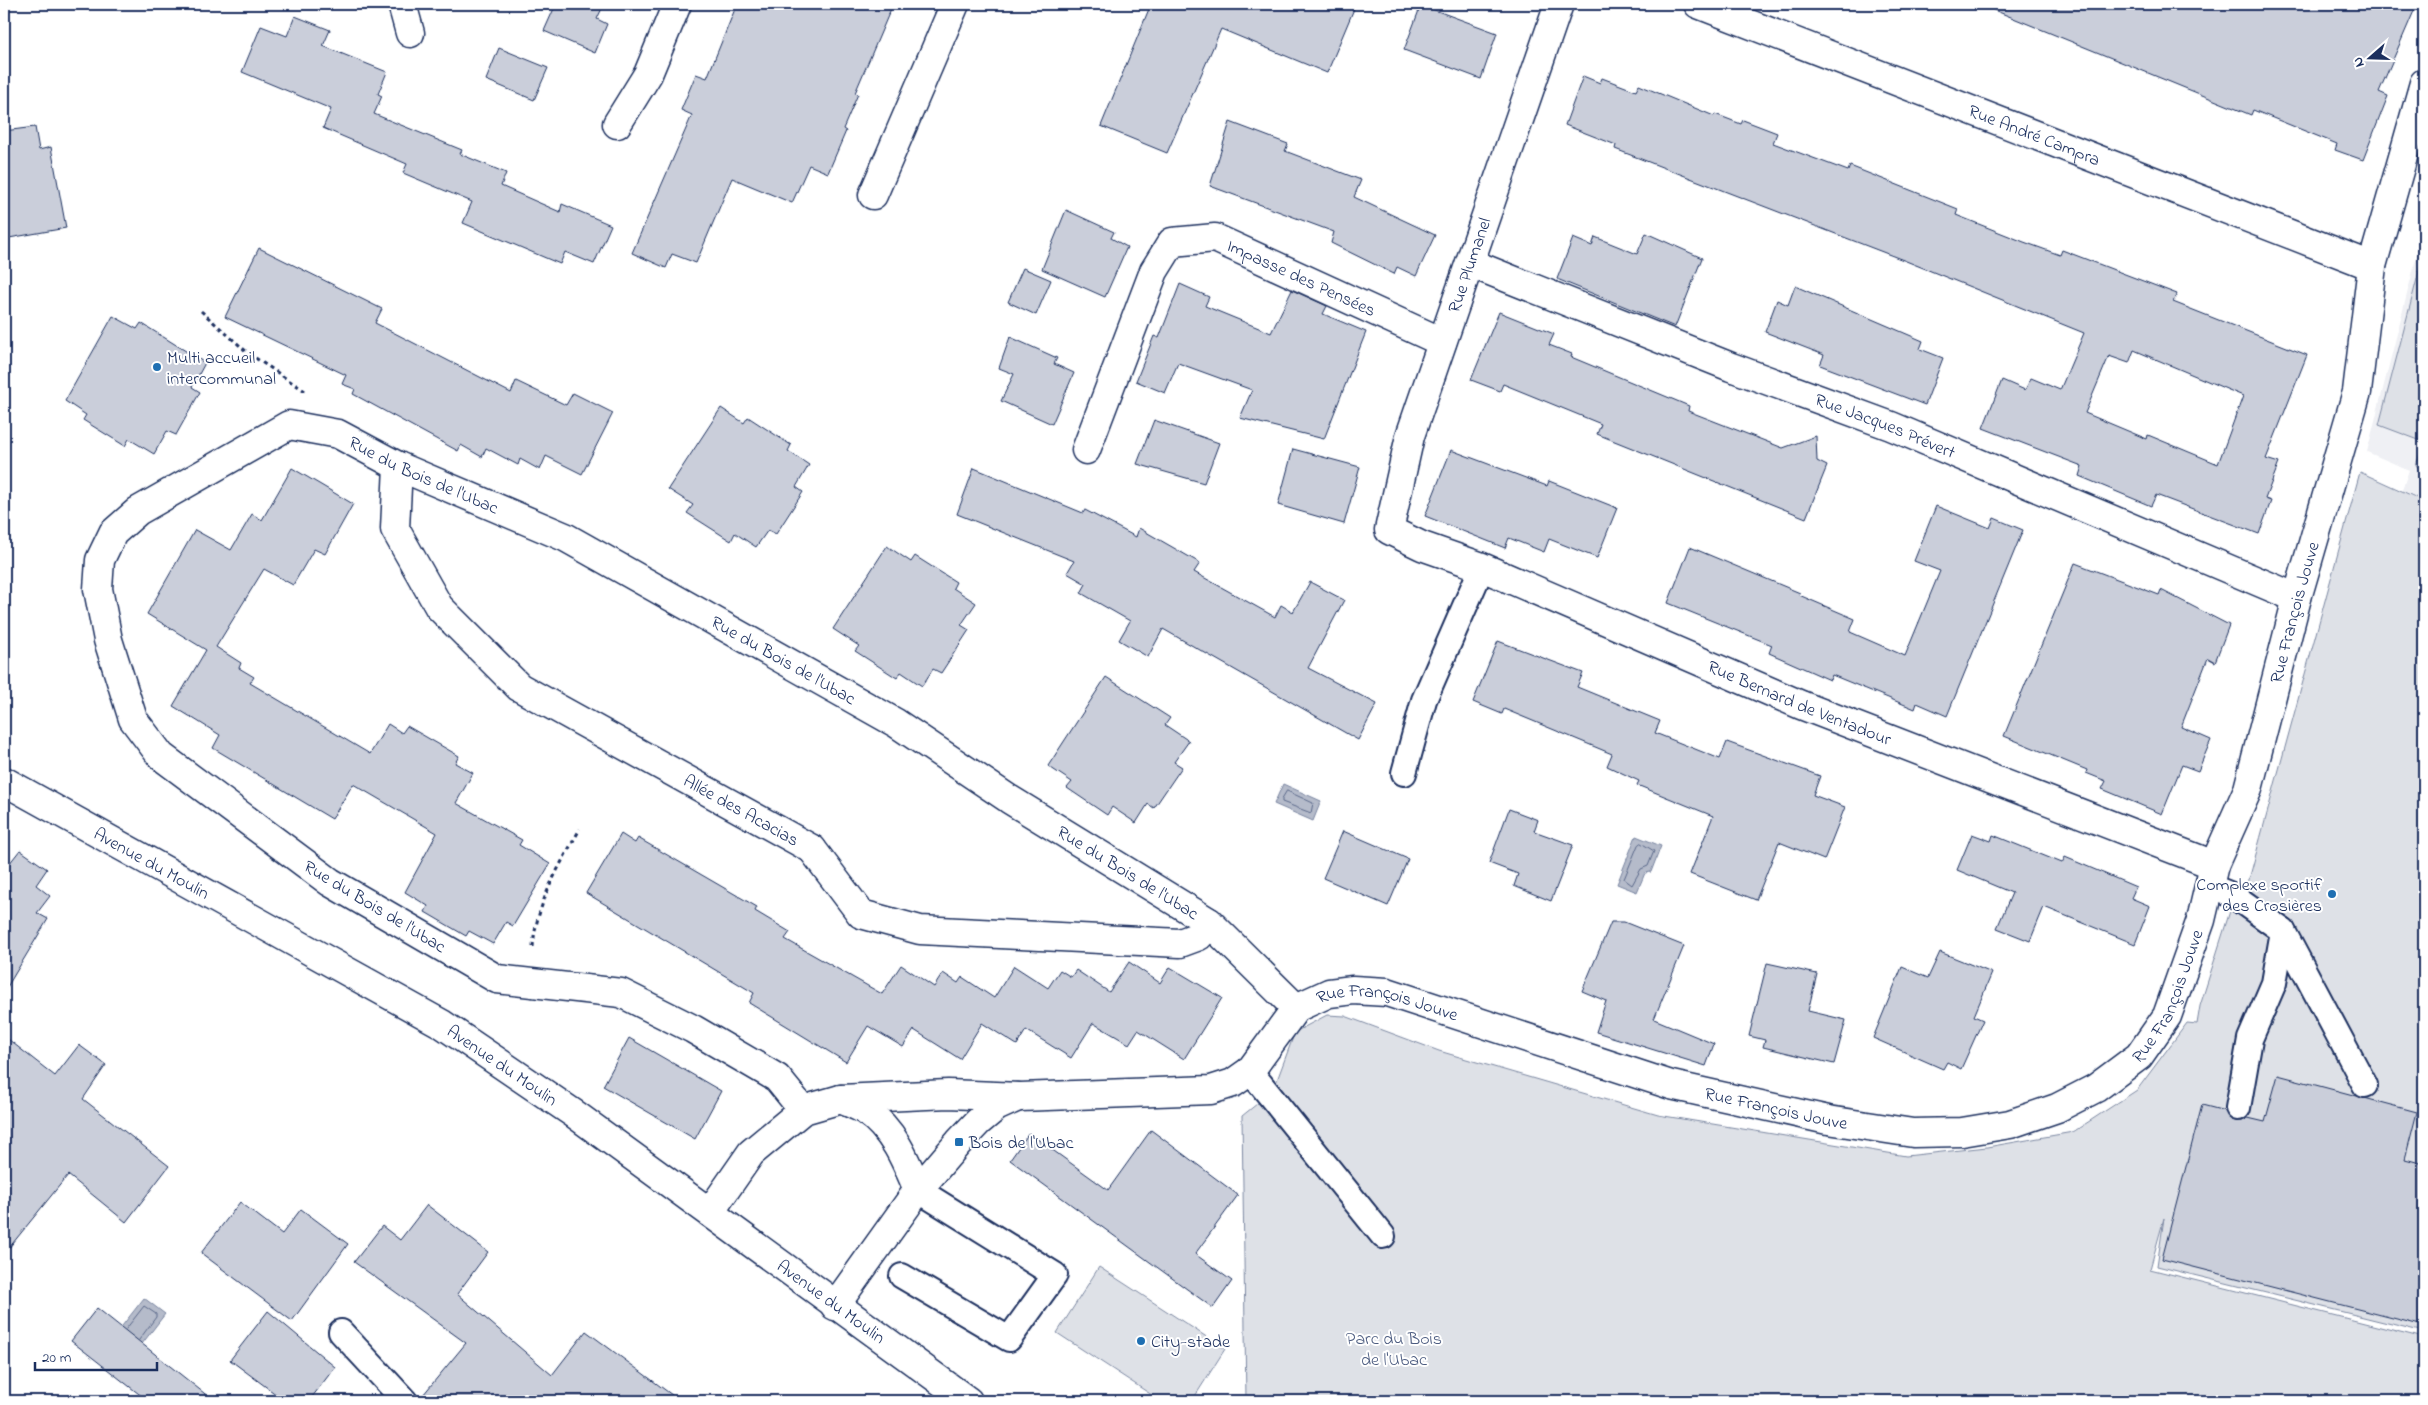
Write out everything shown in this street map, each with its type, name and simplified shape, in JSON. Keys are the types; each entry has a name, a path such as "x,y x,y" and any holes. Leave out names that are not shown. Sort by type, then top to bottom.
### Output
{"street":[{"path":"402,4 410,33"},
{"path":"617,124 648,74 677,4"},
{"path":"873,195 955,4"},
{"name":"Rue Plumanel","path":"1389,530 1410,436 1559,4"},
{"name":"Rue André Campra","path":"1698,4 2372,266"},
{"name":"Rue François Jouve","path":"1296,1008 1329,993 1353,990 1387,992 1672,1085 1828,1120 1913,1133 1962,1132 2010,1124 2057,1108 2096,1088 2139,1056 2167,1016 2201,920 2212,876 2248,789 2297,598 2357,392 2372,266 2424,83"},
{"name":"Impasse des Pensées","path":"1086,450 1154,271 1172,242 1215,238 1442,342"},
{"name":"Rue Jacques Prévert","path":"1470,263 1731,367 1891,426 2297,598"},
{"name":"Rue du Bois de l'Ubac","path":"803,1110 777,1078 693,1029 621,993 497,978 330,882 161,756 133,719 108,640 98,589 100,560 113,533 138,511 288,425 338,434 398,466 565,537 896,723 1009,799 1209,922 1296,1008"},
{"name":"Allée des Acacias","path":"398,466 395,529 439,607 519,687 812,850 861,914 920,930 1180,943 1199,936 1209,922"},
{"name":"Rue Bernard de Ventadour","path":"1389,530 1422,546 1482,566 1801,706 2212,876"},
{"name":"Avenue du Moulin","path":"4,781 442,1024 576,1115 835,1306 968,1401"},
{"path":"710,1212 751,1153 803,1110 841,1099 948,1094 1020,1097 1211,1090 1233,1083 1250,1071 1296,1008"},
{"path":"835,1306 918,1190 978,1122 996,1108 1020,1097"},
{"path":"841,1099 866,1110 886,1130 904,1156 918,1190"}],"lane":[{"path":"1404,773 1424,700 1482,566"},
{"path":"2212,876 2234,896 2283,931 2364,1085"},
{"path":"2238,1108 2250,1039 2274,983 2283,931"},
{"path":"1250,1071 1383,1236"},
{"path":"902,1276 1009,1339 1055,1275 918,1190"},
{"path":"341,1332 404,1401"}],"path":[{"path":"201,311 248,353 313,394"},
{"path":"534,927 551,880 580,829"}],"shaded area":[{"path":"2424,227 2424,500 2402,490 2409,470 2367,452"}],"green space":[{"path":"2424,252 2424,442 2379,425"},
{"path":"2424,442 2424,468 2420,470 2416,465"},
{"name":"Parc du Bois de l'Ubac","path":"2360,472 2424,501 2424,1332 2157,1266 2164,1218 2150,1269 2424,1338 2424,1401 1246,1401 1242,1116 1273,1091 1295,1032 1327,1015 1345,1016 1439,1051 1658,1115 1906,1156 1987,1147 2073,1132 2137,1090 2187,1023 2197,1024 2200,1006 2230,911 2250,876"},
{"name":"City-stade","path":"1099,1267 1225,1349 1192,1401 1161,1401 1057,1333"}],"water":[{"path":"1283,784 1321,801 1313,821 1274,804"},
{"path":"1636,836 1661,846 1651,872 1645,873 1637,892 1617,884"},
{"path":"144,1298 165,1314 132,1357 111,1340"}],"building":[{"path":"556,4 604,4 597,19 607,24 595,53 544,31"},
{"path":"737,4 893,4 855,93 858,94 843,129 846,131 828,173 809,165 792,203 732,178 696,263 672,254 666,268 632,253 692,115 681,110 696,74 707,78"},
{"path":"1151,4 1356,4 1327,73 1221,29 1167,153 1101,126"},
{"path":"1979,4 2417,4 2379,92 2388,96 2363,160 2335,150 2337,144 2253,110 2251,115"},
{"path":"1421,5 1497,33 1481,79 1404,50"},
{"path":"295,16 330,30 323,46 387,72 378,94 382,96 374,114 462,150 460,154 506,173 501,186 560,212 562,204 611,225 594,264 565,252 560,264 463,223 472,202 403,173 407,164 323,128 331,109 242,72 261,26 287,36"},
{"path":"499,48 548,68 534,100 486,80"},
{"path":"1583,76 1600,83 1602,78 1636,91 1639,85 1714,116 1715,114 1741,124 1743,120 1777,133 1773,143 1848,171 1850,166 1958,209 1956,215 2024,242 2060,255 2062,250 2177,294 2173,302 2307,355 2266,459 2279,463 2265,499 2271,501 2259,534 2156,495 2151,506 2079,476 2082,466 1983,428 2002,380 2025,390 2031,378 2060,390 2084,333 1906,261 1615,149 1616,145 1565,125","holes":["2134,350 2243,396 2218,464 2148,435 2147,439 2085,413 2109,356 2129,363"]},
{"path":"1230,122 1288,144 1285,151 1361,180 1354,197 1435,235 1416,276 1397,267 1394,274 1331,243 1334,232 1210,186"},
{"path":"35,127 39,150 51,147 66,228 9,238 4,213 4,131"},
{"path":"1066,210 1114,232 1111,238 1127,247 1105,297 1042,269"},
{"path":"1646,233 1702,258 1675,327 1557,279 1573,238 1592,246 1595,237 1637,254"},
{"path":"259,248 382,309 375,323 511,393 516,381 566,405 573,393 613,413 582,474 546,456 540,470 520,459 518,465 486,448 482,457 461,445 458,451 353,394 355,389 342,384 346,375 225,317"},
{"path":"1023,268 1051,280 1036,315 1008,302"},
{"path":"1180,284 1209,297 1205,306 1271,333 1292,290 1327,306 1323,314 1366,332 1324,439 1240,418 1252,390 1178,363 1165,393 1136,381 1154,336 1159,338"},
{"path":"1795,286 1923,341 1920,349 1943,358 1925,405 1820,365 1824,355 1765,332 1777,300 1788,305"},
{"path":"1499,312 1554,334 1549,345 1572,354 1571,357 1689,406 1688,411 1783,448 1816,436 1817,461 1827,466 1806,518 1597,434 1601,424 1503,384 1500,391 1471,380"},
{"path":"113,316 137,329 141,323 205,363 192,387 200,392 176,435 167,431 154,454 129,439 125,446 83,420 86,415 65,401"},
{"path":"1010,337 1057,358 1054,364 1074,373 1052,424 1001,401 1014,374 999,368"},
{"path":"721,408 744,423 748,417 791,445 788,451 809,465 796,487 803,492 776,534 768,530 756,547 735,533 731,541 687,513 693,505 668,489"},
{"path":"1154,420 1219,443 1204,483 1137,464"},
{"path":"1293,449 1360,467 1344,524 1278,505"},
{"path":"1451,450 1547,486 1549,481 1617,508 1597,558 1549,539 1544,552 1509,538 1505,548 1425,516"},
{"path":"292,468 353,504 325,554 314,549 293,585 264,569 216,647 241,663 239,668 254,677 250,683 370,754 388,724 402,733 407,726 459,756 455,763 473,773 456,803 522,840 519,845 550,864 513,926 506,922 493,944 469,931 466,936 425,912 428,906 405,892 437,833 353,784 332,819 213,748 220,735 173,706 206,650 147,614 195,530 231,550 252,514 262,520"},
{"path":"974,468 1083,513 1085,510 1136,537 1139,528 1200,563 1194,572 1275,617 1281,605 1293,612 1310,582 1344,600 1308,668 1377,704 1358,740 1163,629 1148,657 1119,640 1130,621 1081,593 1086,584 1067,573 1074,561 957,514"},
{"path":"1936,506 1990,528 1994,518 2023,530 1947,716 1917,703 1915,709 1832,675 1830,680 1769,653 1772,645 1668,603 1690,547 1800,593 1799,595 1855,619 1850,632 1905,656 1940,571 1914,561"},
{"path":"887,546 911,562 915,556 956,582 953,588 976,603 961,625 969,630 941,673 933,669 922,686 901,672 897,678 855,651 859,646 833,629"},
{"path":"2075,563 2159,595 2161,590 2229,625 2215,662 2208,658 2181,727 2211,740 2198,771 2182,765 2162,814 2102,789 2106,781 2086,773 2087,770 2004,736"},
{"path":"1498,641 1583,673 1577,687 1660,721 1655,733 1720,759 1727,742 1820,776 1813,795 1845,807 1824,860 1779,842 1756,900 1690,874 1713,816 1637,785 1639,781 1607,766 1612,754 1504,709 1502,714 1473,702"},
{"path":"1106,677 1170,718 1165,725 1189,741 1174,762 1182,767 1154,808 1148,804 1136,823 1112,807 1107,815 1067,788 1072,782 1048,766"},
{"path":"1509,809 1538,820 1534,831 1573,845 1551,901 1514,886 1518,874 1489,863"},
{"path":"1343,831 1408,859 1388,906 1323,878"},
{"path":"621,834 635,843 638,838 757,907 755,911 790,932 785,939 882,994 901,965 934,987 943,973 958,983 962,977 994,998 1014,966 1048,988 1060,970 1071,977 1076,970 1109,992 1129,962 1160,983 1170,967 1222,998 1184,1059 1138,1030 1129,1044 1093,1023 1071,1058 1026,1030 1017,1045 982,1023 960,1059 914,1030 903,1047 868,1026 846,1062 749,1003 754,993 586,893"},
{"path":"1972,834 1991,841 1993,835 2062,863 2065,857 2136,887 2131,898 2150,906 2135,944 2044,907 2030,941 1997,928 2012,893 1957,870"},
{"path":"20,850 47,869 36,885 50,896 37,913 48,919 4,992 4,860 9,864"},
{"path":"1611,922 1624,922 1684,946 1654,1019 1714,1044 1706,1066 1596,1032 1606,1001 1582,991"},
{"path":"1940,952 1992,973 1974,1016 1983,1020 1961,1069 1947,1062 1943,1069 1873,1038 1902,967 1928,978"},
{"path":"1767,963 1817,974 1808,1011 1846,1020 1834,1064 1763,1047 1765,1040 1749,1036"},
{"path":"4,1036 55,1076 79,1045 106,1065 83,1099 169,1166 126,1222 68,1175 4,1254"},
{"path":"629,1038 721,1091 695,1139 603,1086"},
{"path":"2278,1075 2417,1112 2405,1159 2424,1164 2424,1326 2162,1259 2202,1105 2225,1111 2229,1118 2235,1121 2242,1121 2248,1118 2265,1122"},
{"path":"1151,1130 1238,1195 1195,1254 1232,1281 1213,1308 1010,1160 1029,1133 1108,1190"},
{"path":"240,1202 282,1234 301,1209 348,1244 292,1321 201,1253"},
{"path":"427,1205 488,1252 457,1294 552,1375 586,1331 680,1401 418,1401 466,1343 354,1262 382,1226 400,1240"},
{"path":"97,1308 214,1401 148,1401 71,1341"},
{"path":"268,1311 335,1367 309,1401 285,1401 230,1360"}],"place":[{"name":"Multi accueil intercommunal","path":"157,367"},
{"name":"Complexe sportif des Crosières","path":"2332,894"},
{"name":"Bois de l'Ubac","path":"959,1142"},
{"name":"City-stade","path":"1141,1341"}]}
